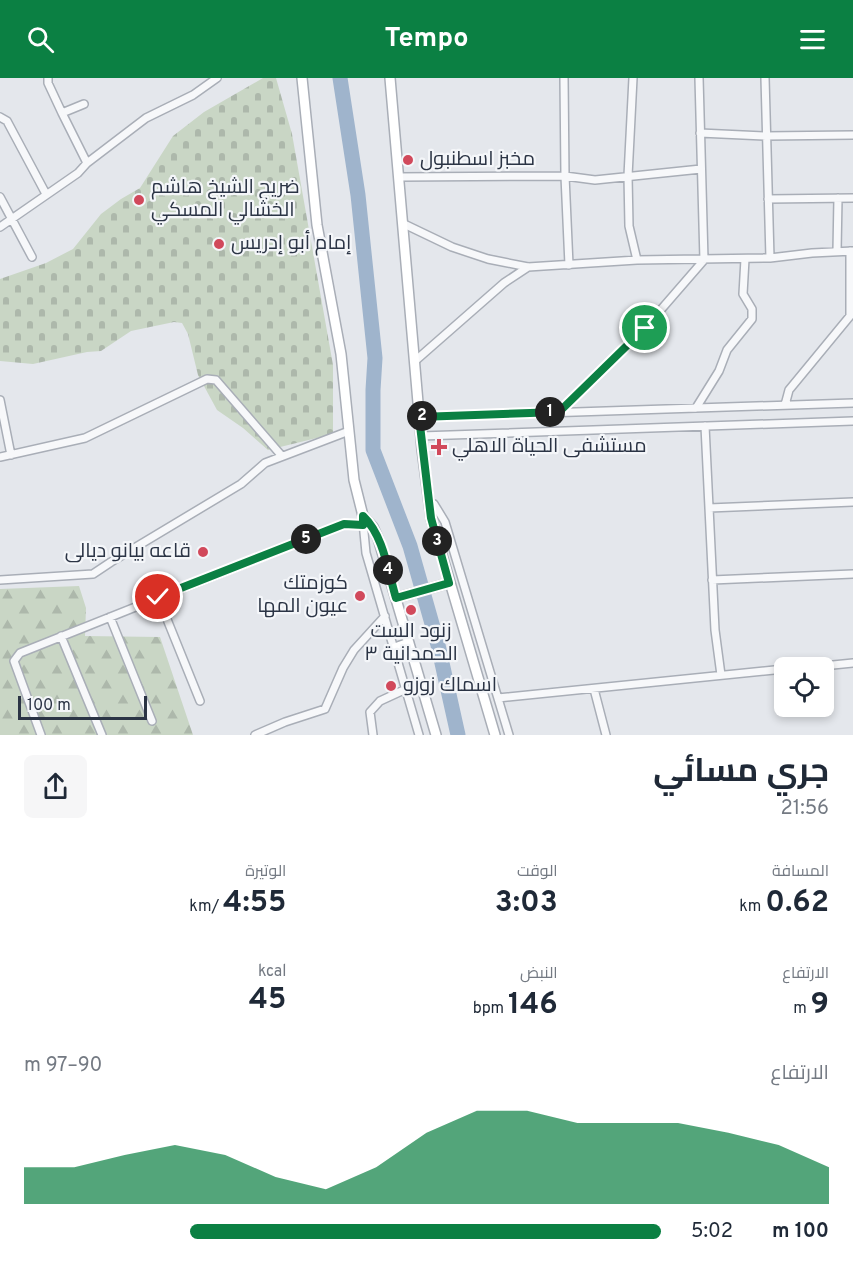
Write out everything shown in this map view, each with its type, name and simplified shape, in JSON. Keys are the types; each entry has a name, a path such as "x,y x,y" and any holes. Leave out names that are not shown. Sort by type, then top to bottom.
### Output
{"street":[{"path":"48,78 48,83 87,163"},
{"path":"0,227 78,173 87,163 146,118 193,94 217,78"},
{"path":"302,78 316,225 341,354 354,480 363,520 366,553 420,735"},
{"path":"390,78 428,503 449,583 495,735"},
{"path":"564,78 569,265"},
{"path":"633,78 628,176 629,226 637,260"},
{"path":"559,412 645,328 704,261 699,78"},
{"path":"765,78 770,258"},
{"path":"62,113 84,104"},
{"path":"0,117 7,121 46,194"},
{"path":"700,133 766,136 853,135"},
{"path":"399,177 565,176 595,180 701,169"},
{"path":"0,197 32,257"},
{"path":"837,251 838,198"},
{"path":"768,199 853,198"},
{"path":"404,224 452,247 488,259 528,267 637,260 704,261 770,258 851,251 850,316 789,390 785,405"},
{"path":"696,408 719,371 727,350 752,319 752,309 743,294 746,259"},
{"path":"415,360 504,283 528,267"},
{"path":"0,457 85,438 207,379 216,380 281,455"},
{"path":"0,400 11,455"},
{"path":"419,417 853,403"},
{"path":"421,436 853,421"},
{"path":"705,426 715,630 721,675"},
{"path":"0,580 93,574 241,484 265,463 349,431"},
{"path":"709,508 853,502"},
{"path":"428,503 434,504 445,522 509,735"},
{"path":"41,735 14,661 20,653 344,524 363,520 373,527 378,538 435,735"},
{"path":"712,580 853,574"},
{"path":"396,598 449,583"},
{"path":"158,597 200,701"},
{"path":"110,616 152,721"},
{"path":"255,735 325,709 343,668 354,650 385,616"},
{"path":"61,636 102,735"},
{"path":"395,648 409,643"},
{"path":"834,665 853,663"},
{"path":"498,698 774,670"},
{"path":"373,735 370,712 380,701 405,689"},
{"path":"594,689 606,735"}],"green space":[{"path":"263,78 276,78 292,134 333,365 333,434 268,450 243,428 217,410 198,375 188,334 182,323 174,322 131,331 101,351 33,364 0,361 0,279 46,263 73,249 101,214 140,188 173,136 204,112"},
{"path":"79,586 86,608 85,636 160,637 193,735 0,735 0,589"}],"waterway":[{"path":"340,78 358,195 375,358 373,450 410,546 438,645 458,735"}],"place":[{"name":"مخبز اسطنبول","path":"408,160"},
{"name":"ضريح الشيخ هاشم الخشالي المسكي","path":"139,200"},
{"name":"إمام أبو إدريس","path":"219,244"},
{"name":"مستشفى الحياة الاهلي","path":"439,447"},
{"name":"قاعه بيانو ديالى","path":"203,552"},
{"name":"كوزمتك عيون المها","path":"360,596"},
{"name":"زنود الست الحمدانية ٣","path":"411,610"},
{"name":"اسماك زوزو","path":"391,686"}],"route":[{"path":"158,597 344,524 363,525 363,516 373,527 378,538 396,598 449,583 428,503 419,417 559,412 645,328"}]}
